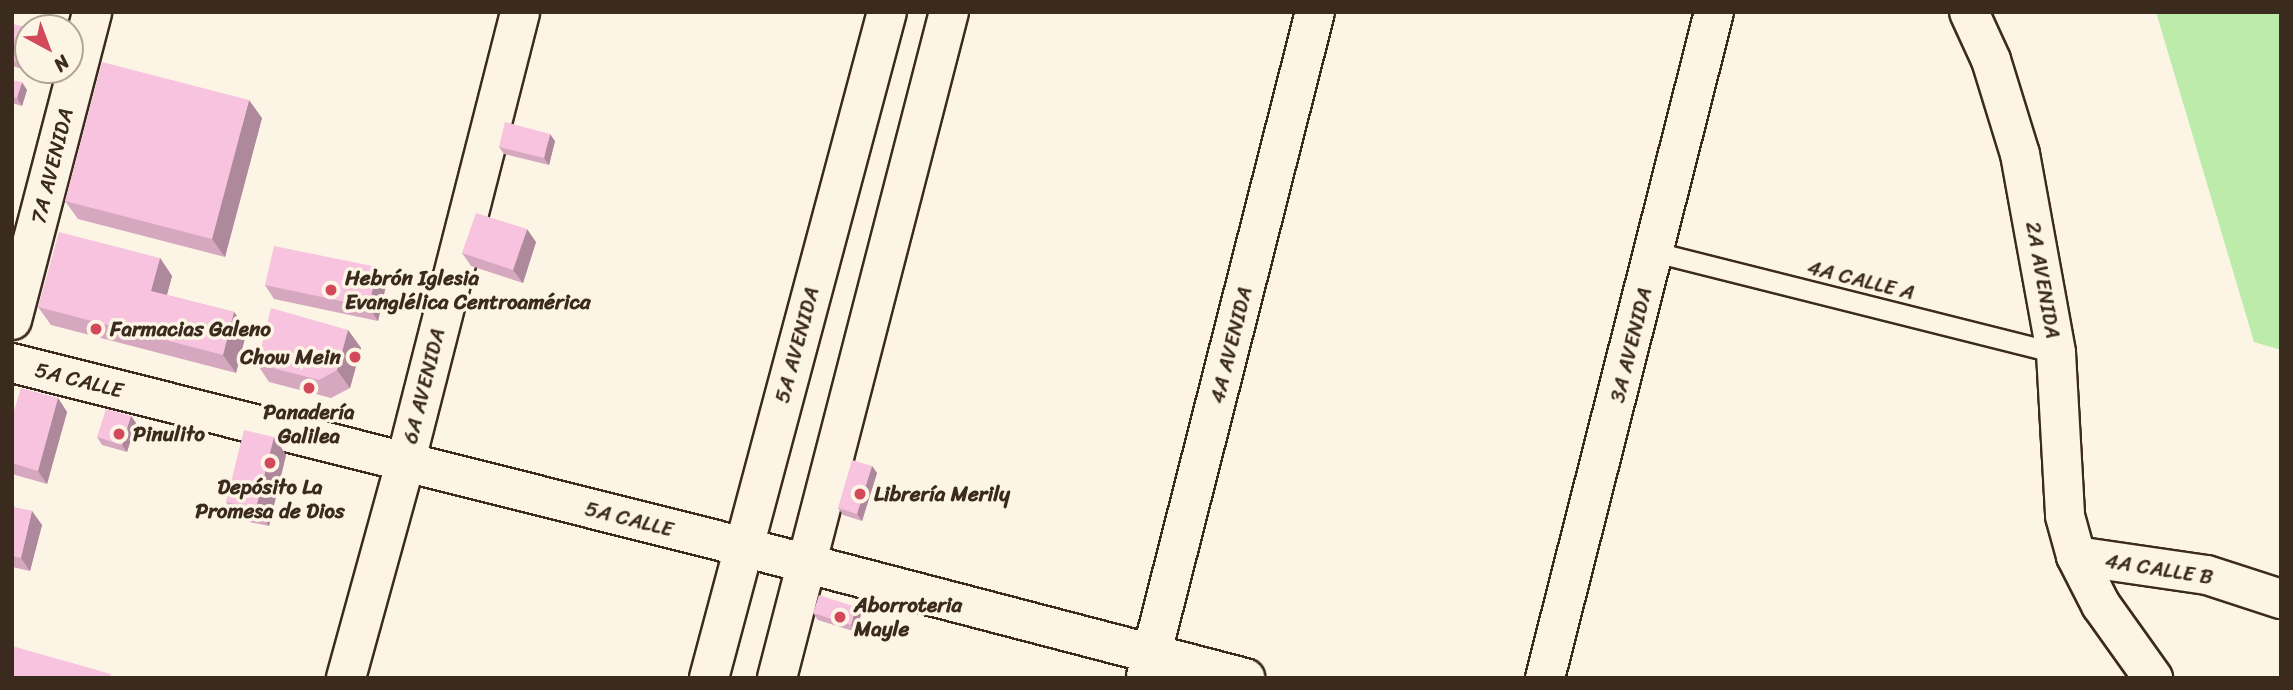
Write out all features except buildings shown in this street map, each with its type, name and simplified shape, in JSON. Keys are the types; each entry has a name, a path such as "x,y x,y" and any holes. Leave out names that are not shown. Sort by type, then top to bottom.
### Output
{"street":[{"name":"7A AVENIDA","path":"12,320 92,12"},
{"name":"6A AVENIDA","path":"346,678 405,464 520,12"},
{"name":"5A AVENIDA","path":"709,678 887,12"},
{"path":"777,678 949,12"},
{"name":"4A AVENIDA","path":"1149,665 1315,12"},
{"name":"3A AVENIDA","path":"1545,678 1714,12"},
{"name":"2A AVENIDA","path":"1969,12 1991,60 2020,153 2056,353 2065,516 2076,556"},
{"name":"5A CALLE","path":"12,363 807,564 1149,665 1245,678"},
{"path":"2076,556 2101,605 2153,678"},
{"name":"4A CALLE B","path":"2076,556 2207,575 2281,599"}],"lane":[{"name":"4A CALLE A","path":"1655,252 2056,353"}],"green space":[{"path":"2156,12 2281,12 2281,350 2254,342"}],"place":[{"name":"Hebrón Iglesia Evanglélica Centroamérica","path":"331,290"},
{"name":"Farmacias Galeno","path":"96,329"},
{"name":"Chow Mein","path":"355,357"},
{"name":"Panadería Galilea","path":"309,388"},
{"name":"Pinulito","path":"119,434"},
{"name":"Depósito La Promesa de Dios","path":"270,463"},
{"name":"Librería Merily","path":"860,494"},
{"name":"Aborroteria Mayle","path":"840,617"}]}
